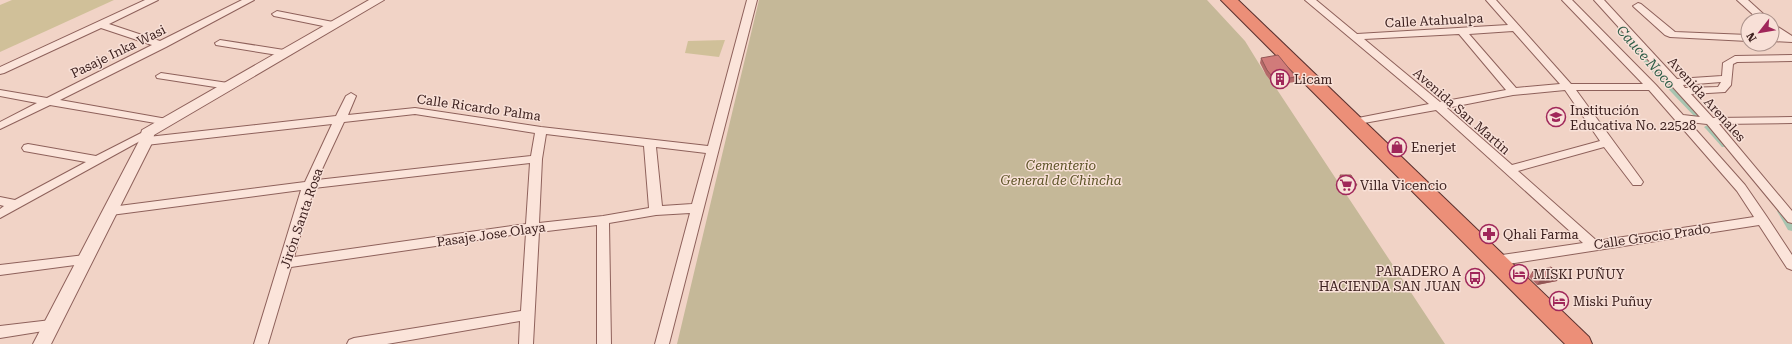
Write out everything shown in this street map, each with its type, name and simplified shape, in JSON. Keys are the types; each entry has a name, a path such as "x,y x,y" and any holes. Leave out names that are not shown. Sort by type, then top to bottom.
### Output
{"highway":[{"path":"1229,0 1580,344"}],"street":[{"path":"0,71 153,0"},
{"name":"Pasaje Inka Wasi","path":"0,126 249,0"},
{"path":"0,214 96,160 146,137 167,122 378,0"},
{"path":"662,344 697,208 714,150 752,0"},
{"name":"Avenida San Martin","path":"1310,0 1437,105 1508,170 1594,245"},
{"path":"1491,0 1568,86 1607,143 1637,182"},
{"path":"1567,0 1652,87 1741,188 1792,265"},
{"name":"Avenida Arenales","path":"1599,0 1710,122 1792,219"},
{"path":"1742,0 1756,12"},
{"path":"1638,6 1669,33 1674,35 1740,38"},
{"path":"277,14 333,25"},
{"path":"100,24 162,45"},
{"name":"Calle Atahualpa","path":"1354,37 1515,28"},
{"path":"1462,32 1513,92"},
{"path":"1780,32 1789,39"},
{"path":"220,42 284,53"},
{"path":"1682,91 1721,90 1726,85 1728,63 1736,59 1792,58"},
{"path":"162,76 228,86"},
{"path":"1673,82 1726,79"},
{"path":"1353,122 1437,105 1513,92 1568,86 1652,87"},
{"path":"0,93 167,122"},
{"name":"Jirón Santa Rosa","path":"261,344 310,185 339,119 351,96"},
{"name":"Calle Ricardo Palma","path":"146,137 423,112 541,130 650,144 714,150"},
{"path":"1680,118 1710,122 1792,120"},
{"path":"526,344 526,315 536,159 541,130"},
{"path":"42,344 111,211 146,137"},
{"path":"1508,170 1607,143"},
{"path":"650,144 656,211"},
{"path":"28,148 96,160"},
{"path":"111,211 310,185 536,159"},
{"path":"0,201 17,205"},
{"name":"Pasaje Jose Olaya","path":"285,263 532,228 603,220 656,211 697,208"},
{"path":"603,220 604,344"},
{"name":"Calle Grocio Prado","path":"1494,260 1763,220"},
{"path":"0,270 85,260"},
{"path":"354,344 526,315"},
{"path":"0,332 51,325"}],"shaded area":[{"path":"12,0 114,0 0,52 0,5"},
{"path":"725,40 719,57 685,53 688,41"}],"green space":[{"name":"Cementerio General de Chincha","path":"759,0 1207,0 1245,41 1266,75 1445,344 677,344"}],"building":[{"path":"1278,55 1296,77 1275,80 1267,70 1261,58"},
{"path":"1340,175 1351,175 1357,185 1346,186"},
{"path":"1551,267 1560,275 1540,280 1532,272"}],"waterway":[{"name":"Cauce Noco","path":"1620,28 1657,72 1697,114"},
{"name":"Cauce Noco","path":"1709,127 1725,145"},
{"name":"Cauce Noco","path":"1782,211 1792,227"}],"place":[{"name":"Licam","path":"1280,79"},
{"name":"Institución Educativa No. 22528","path":"1556,117"},
{"name":"Enerjet","path":"1397,147"},
{"name":"Villa Vicencio","path":"1346,185"},
{"name":"Qhali Farma","path":"1489,234"},
{"name":"MISKI PUÑUY","path":"1519,274"},
{"name":"PARADERO A HACIENDA SAN JUAN","path":"1475,278"},
{"name":"Miski Puñuy","path":"1559,301"}]}
